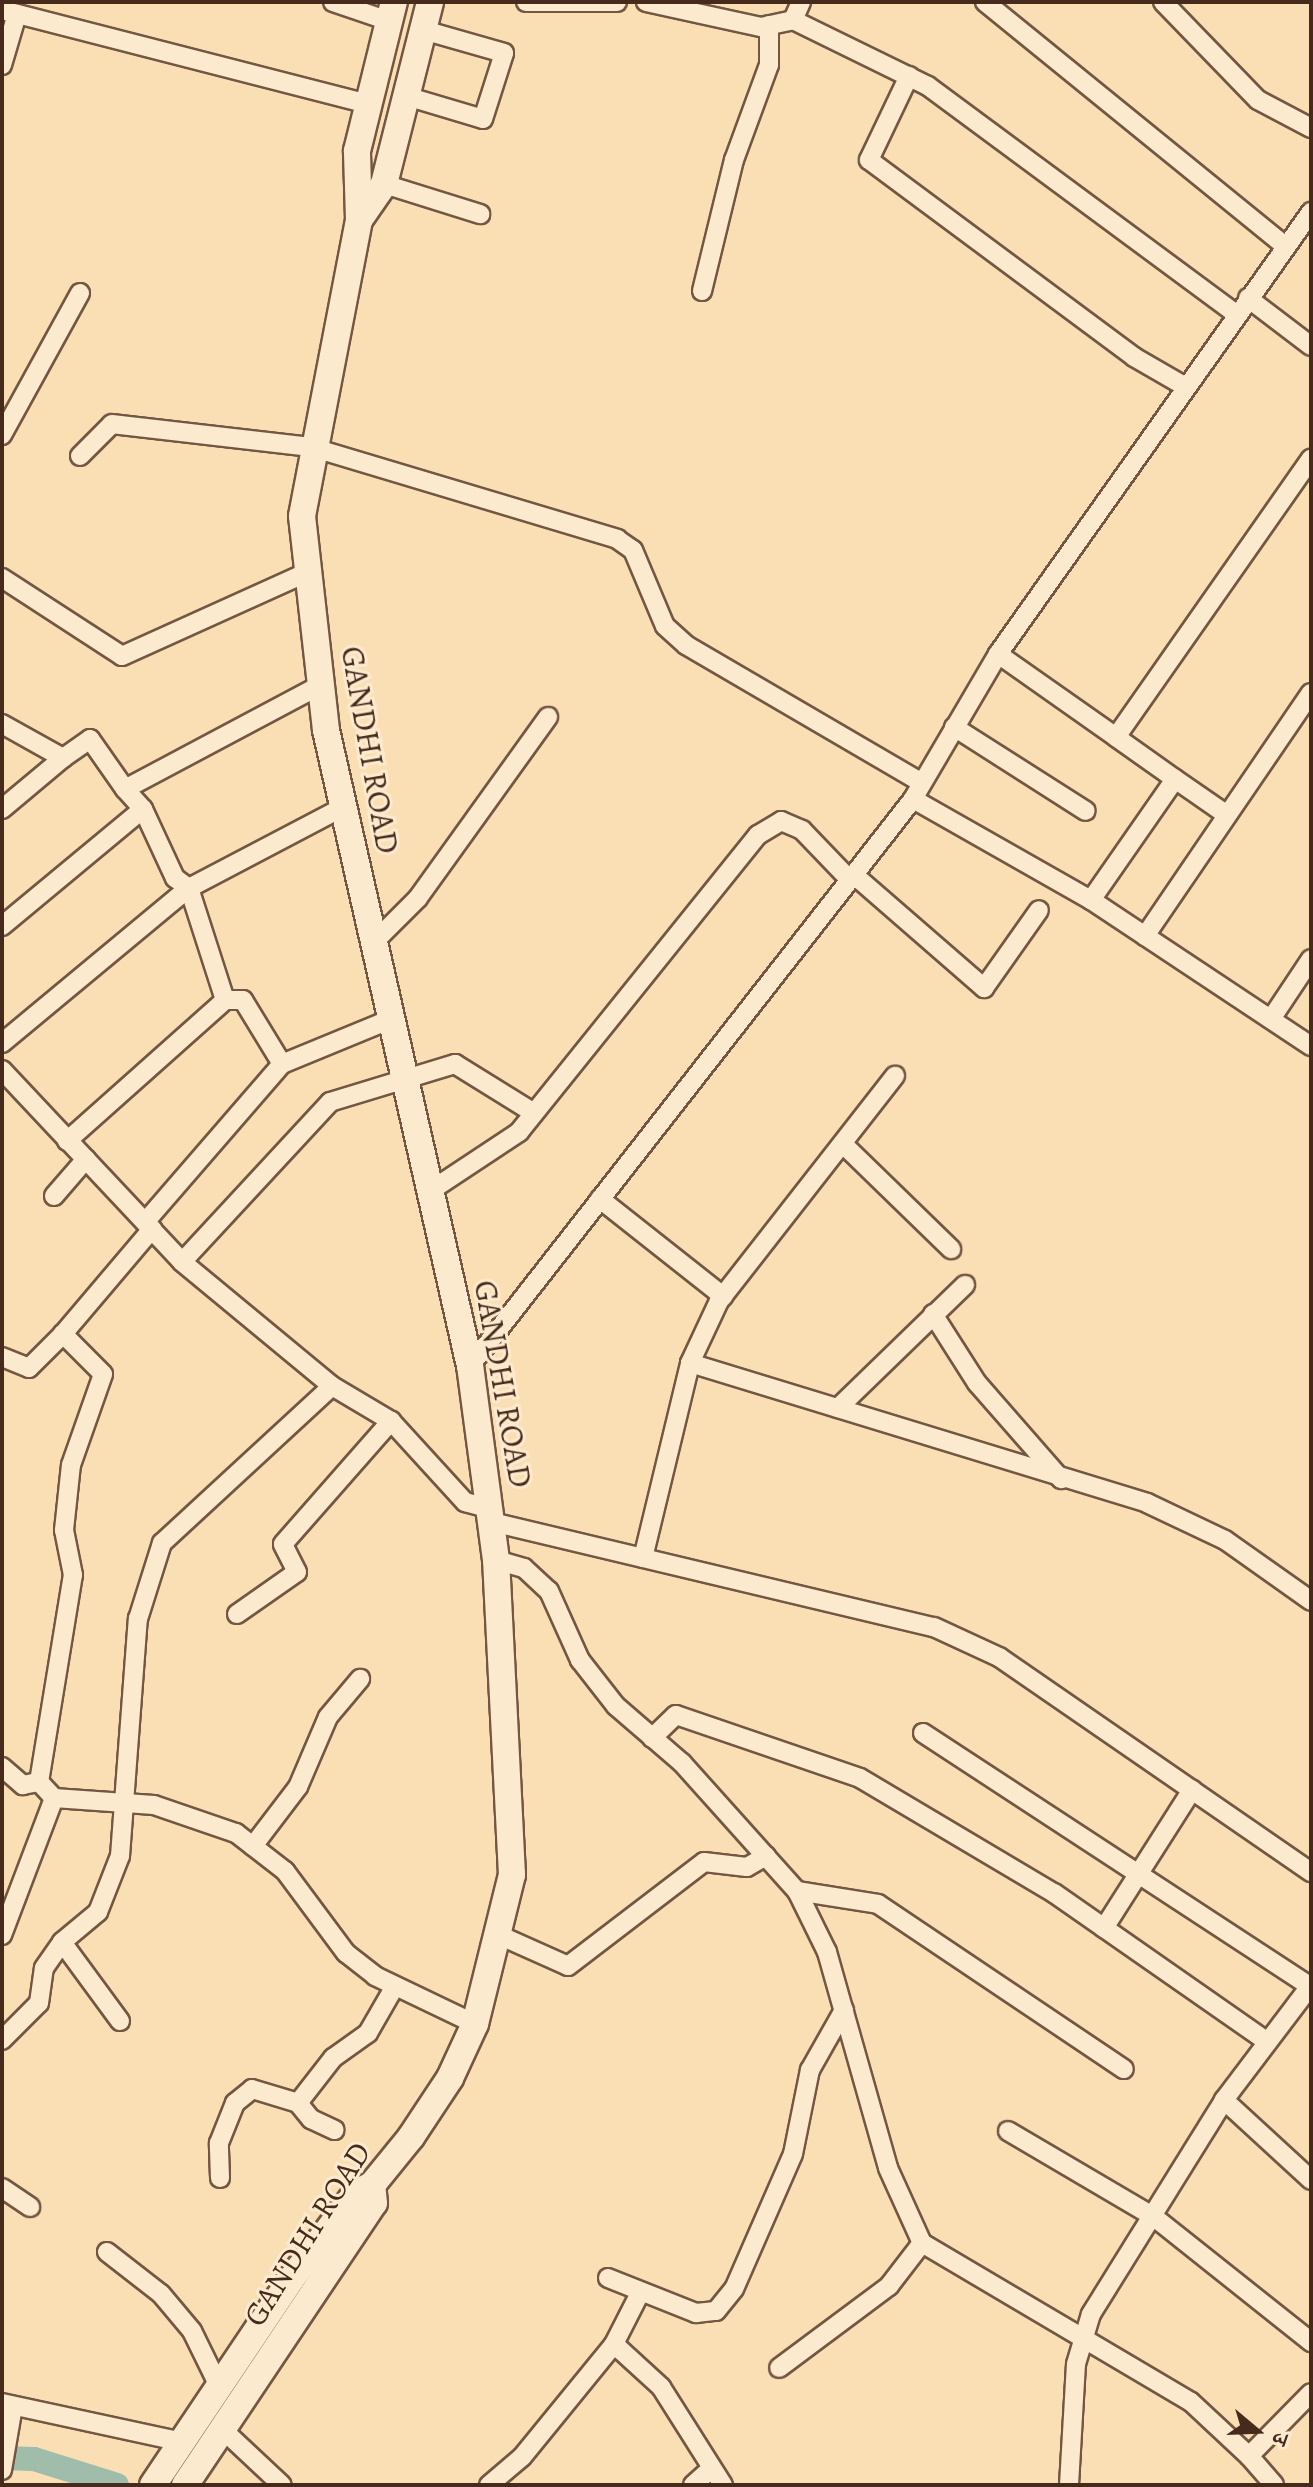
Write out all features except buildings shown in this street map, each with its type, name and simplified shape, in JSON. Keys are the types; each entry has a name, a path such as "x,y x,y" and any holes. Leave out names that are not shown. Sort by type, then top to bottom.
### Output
{"main road":[{"name":"GANDHI ROAD","path":"359,220 384,184 430,2"},
{"name":"GANDHI ROAD","path":"166,2482 221,2428 374,2203 372,2185 450,2078 475,2024 501,1936 513,1814 492,1516 470,1366 343,807 321,685 302,516 311,447 359,220 357,151 391,11"},
{"path":"166,2482 182,2442 219,2386 356,2193 372,2185"}],"street":[{"path":"333,2 391,11"},
{"path":"526,2 617,2"},
{"path":"646,2 769,25 793,20 909,76 1237,315"},
{"path":"793,20 801,2"},
{"path":"985,2 1286,247"},
{"path":"1163,2 1258,100 1311,128"},
{"path":"2,65 23,11 369,104"},
{"path":"702,291 734,160 769,65 769,25"},
{"path":"406,96 483,119 504,53 423,30"},
{"path":"909,76 869,160 1134,357 1186,387"},
{"path":"384,184 480,214"},
{"path":"470,1366 917,791 998,654 1311,212"},
{"path":"2,435 80,293"},
{"path":"1248,298 1311,346"},
{"path":"80,456 112,424 311,447 617,539 633,550 665,626 686,645 1091,900 1311,1046"},
{"path":"1116,737 1311,458"},
{"path":"2,578 122,656 308,572"},
{"path":"998,654 1227,815"},
{"path":"125,789 321,685"},
{"path":"1145,936 1311,693"},
{"path":"374,942 418,898 548,717"},
{"path":"2,724 63,758"},
{"path":"954,727 1086,811"},
{"path":"2,809 90,739 143,809 175,878 189,888 225,1000"},
{"path":"1091,900 1175,779"},
{"path":"2,1043 189,888 343,807"},
{"path":"2,926 143,809"},
{"path":"430,1191 487,1159 534,1113 758,835 781,821 802,830 851,876 984,988 1039,910"},
{"path":"1271,1019 1311,959"},
{"path":"67,1141 225,1000 243,1000 282,1064"},
{"path":"2,1357 29,1368 63,1334 282,1064 391,1019"},
{"path":"182,1262 330,1102 455,1064 534,1113"},
{"path":"2,1070 182,1262 332,1386 391,1421 465,1502 492,1516 643,1558 934,1627 999,1657 1311,1872"},
{"path":"643,1558 690,1363 723,1296 895,1076"},
{"path":"843,1144 951,1249"},
{"path":"54,1196 86,1159"},
{"path":"600,1199 723,1296"},
{"path":"838,1408 865,1389 933,1314 965,1285"},
{"path":"933,1314 977,1383 1061,1479"},
{"path":"39,1782 73,1575 64,1530 71,1465 103,1374 63,1334"},
{"path":"690,1363 1147,1503 1225,1540 1311,1601"},
{"path":"2,2040 39,2003 44,1968 62,1942 107,1896 120,1856 138,1619 162,1543 332,1386"},
{"path":"237,1614 297,1572 283,1544 391,1421"},
{"path":"496,1560 524,1568 549,1591 580,1660 616,1706 652,1738 797,1891 827,1952 888,2168 922,2243 1022,2308 1083,2333 1191,2402 1249,2456 1274,2485"},
{"path":"253,1846 298,1787 328,1717 360,1679"},
{"path":"652,1738 676,1715 860,1778 1104,1928 1266,2041"},
{"path":"923,1733 1310,1986 1305,2008 1266,2041 1224,2100 1083,2333 1069,2485"},
{"path":"2,1767 23,1785 39,1782"},
{"path":"39,1782 54,1798 122,1803 215,1821 285,1871 346,1953 395,1986 475,2024"},
{"path":"1104,1928 1136,1871 1192,1790"},
{"path":"2,1935 54,1798"},
{"path":"501,1936 568,1966 704,1862 747,1867 766,1856"},
{"path":"797,1891 878,1904 1124,2069"},
{"path":"62,1942 120,2021"},
{"path":"298,2103 333,2058 368,2033 395,1986"},
{"path":"608,2278 696,2313 716,2311 734,2289 793,2154 810,2070 844,2010"},
{"path":"220,2178 219,2143 235,2103 252,2089 298,2103 311,2119 335,2130"},
{"path":"1224,2100 1311,2180"},
{"path":"1008,2131 1154,2217 1311,2342"},
{"path":"2,2188 30,2207"},
{"path":"779,2368 889,2286 922,2243"},
{"path":"107,2252 161,2294 192,2331 219,2386"},
{"path":"489,2485 522,2457 614,2344 640,2293"},
{"path":"614,2344 661,2387 723,2485"},
{"path":"1249,2456 1311,2393"},
{"path":"2,2470 7,2404 182,2442"},
{"path":"221,2428 282,2485"},
{"path":"693,2485 711,2469"}],"waterway":[{"path":"2,2458 34,2459 117,2485"}]}
